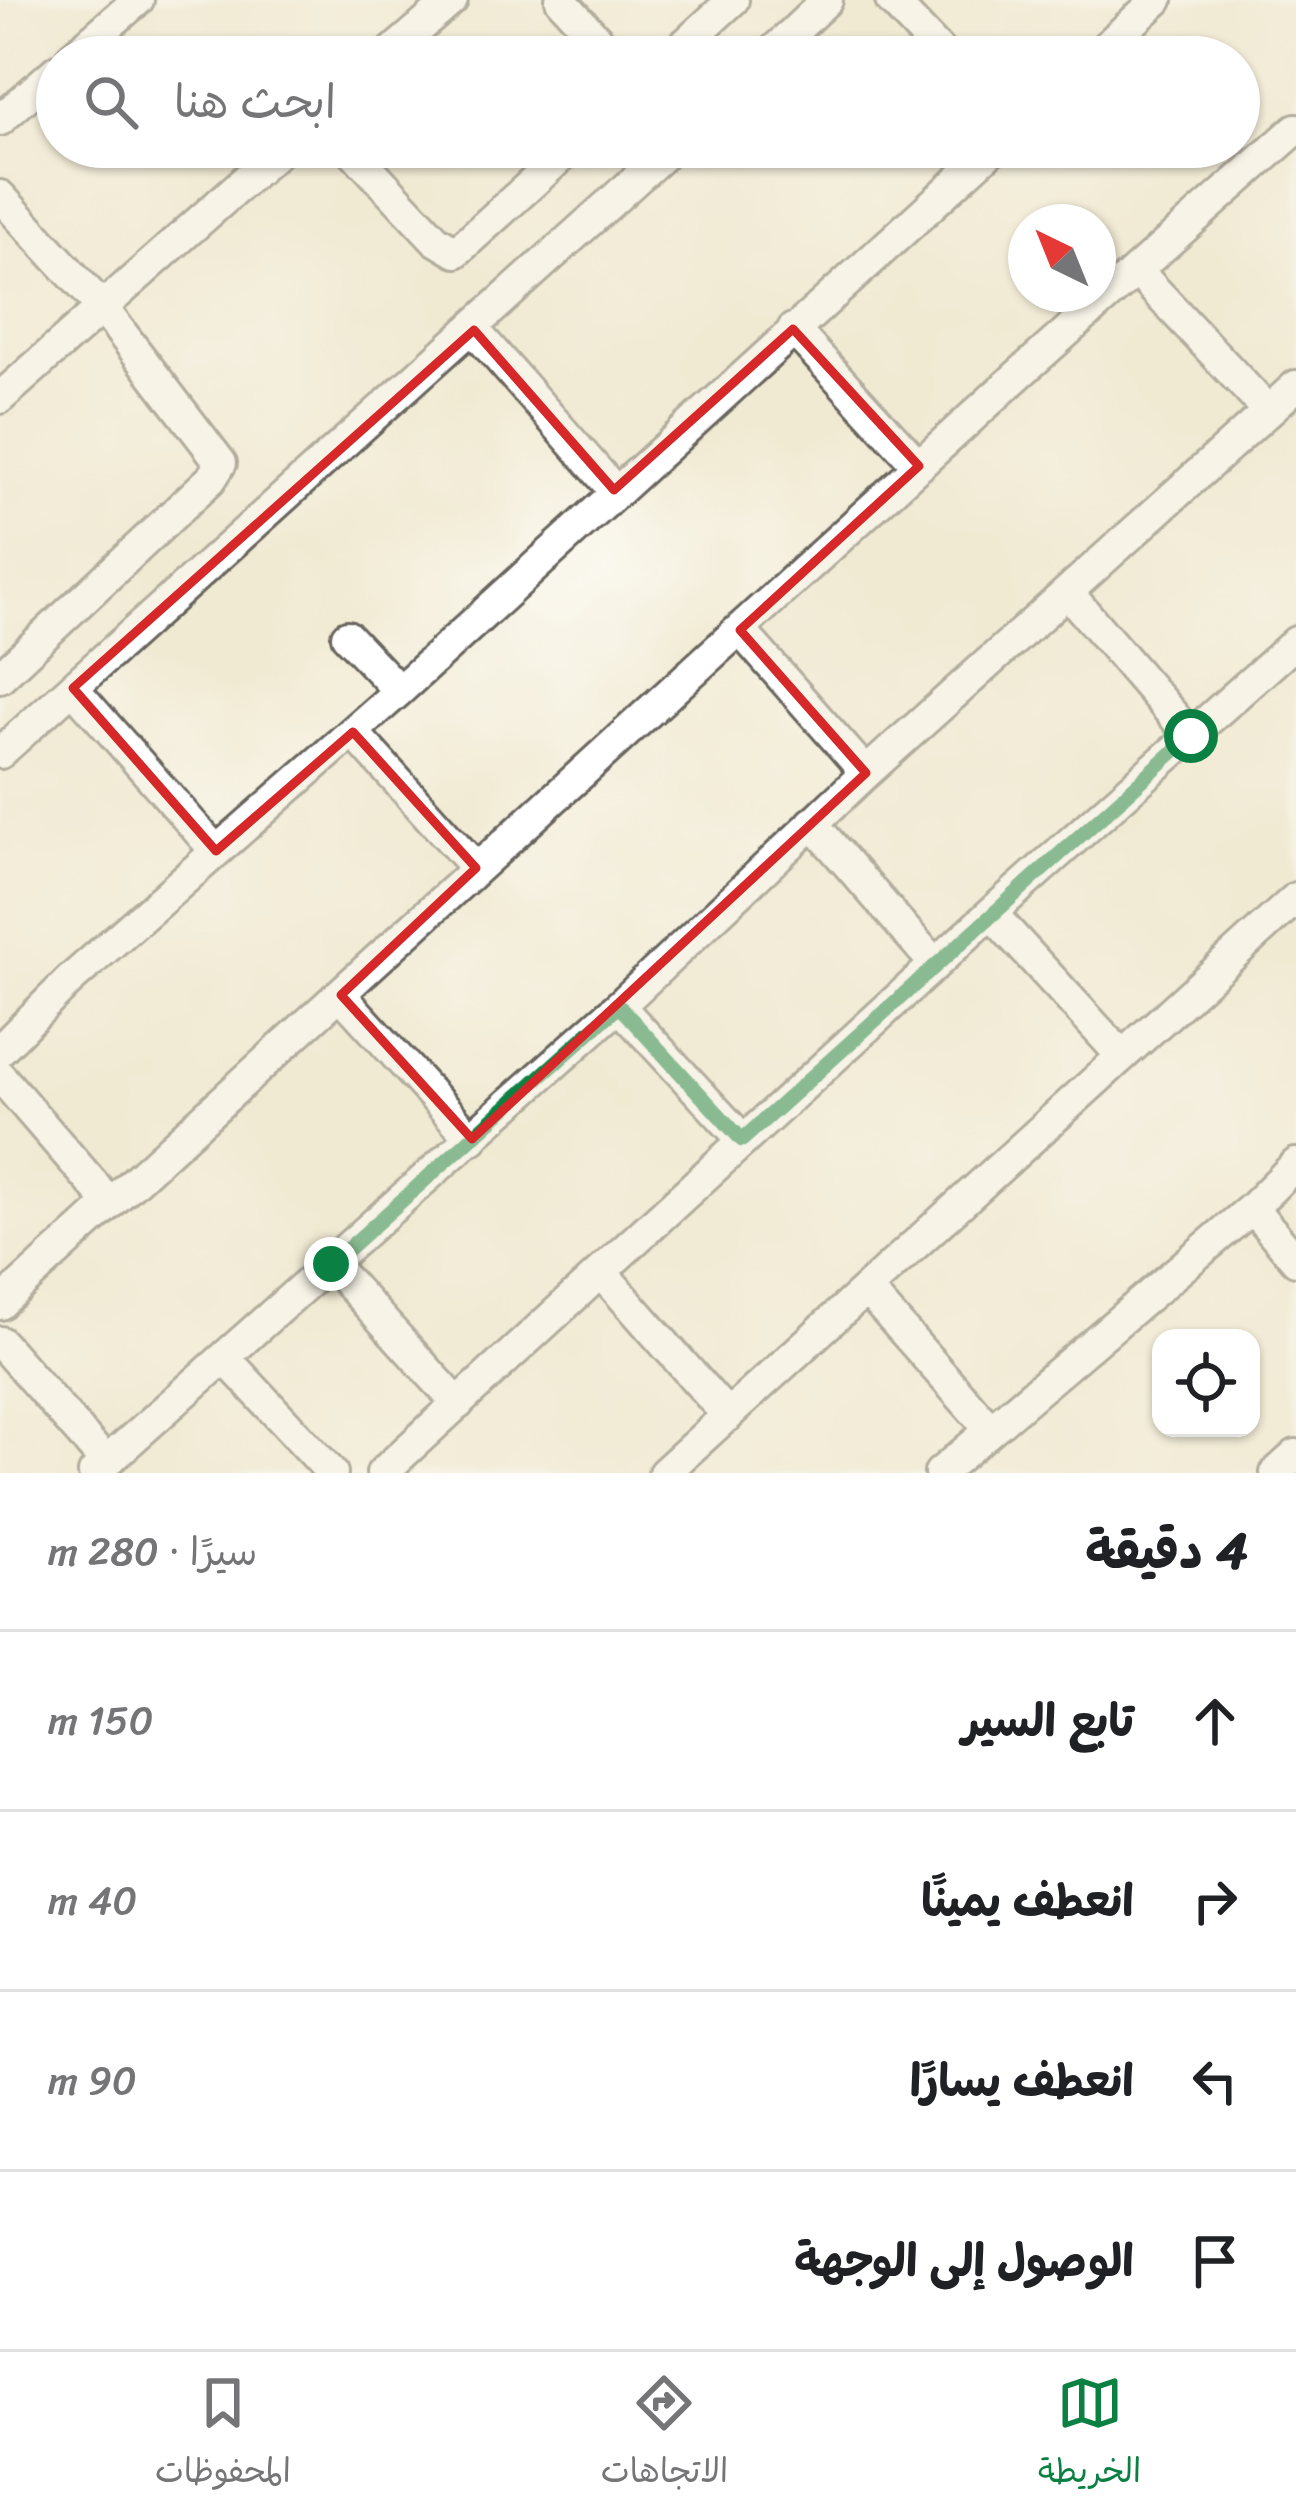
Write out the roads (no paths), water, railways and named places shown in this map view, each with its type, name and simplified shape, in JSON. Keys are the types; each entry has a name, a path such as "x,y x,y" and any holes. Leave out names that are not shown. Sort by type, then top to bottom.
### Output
{"street":[{"path":"97,36 138,0"},
{"path":"410,36 452,0"},
{"path":"561,0 594,36"},
{"path":"694,36 733,0"},
{"path":"789,36 827,0"},
{"path":"891,0 925,36"},
{"path":"1118,36 1157,0"},
{"path":"0,120 36,88"},
{"path":"1260,161 1296,129"},
{"path":"0,398 259,168"},
{"path":"369,168 436,240 457,251 549,168"},
{"path":"0,753 649,168"},
{"path":"0,1050 70,980 399,691 972,168"},
{"path":"0,1304 108,1201 1253,168"},
{"path":"0,196 101,306 220,464 0,677"},
{"path":"1137,272 1268,411"},
{"path":"793,329 919,466"},
{"path":"474,330 614,490"},
{"path":"0,1342 100,1467 472,1139 866,773 1296,386"},
{"path":"1068,593 1191,736"},
{"path":"740,630 866,773"},
{"path":"347,636 399,691"},
{"path":"382,1473 604,1274 934,964 1296,642"},
{"path":"73,688 216,851"},
{"path":"353,731 476,868"},
{"path":"812,823 934,964"},
{"path":"664,1473 869,1292 1295,900"},
{"path":"991,913 1122,1056"},
{"path":"341,994 472,1139"},
{"path":"619,1006 742,1140"},
{"path":"0,1076 108,1201"},
{"path":"940,1473 1252,1208 1296,1164"},
{"path":"1252,1208 1296,1260"},
{"path":"331,1264 458,1405"},
{"path":"604,1274 728,1416"},
{"path":"869,1292 989,1428"},
{"path":"225,1358 332,1473"},
{"path":"1276,1473 1296,1455"}]}
